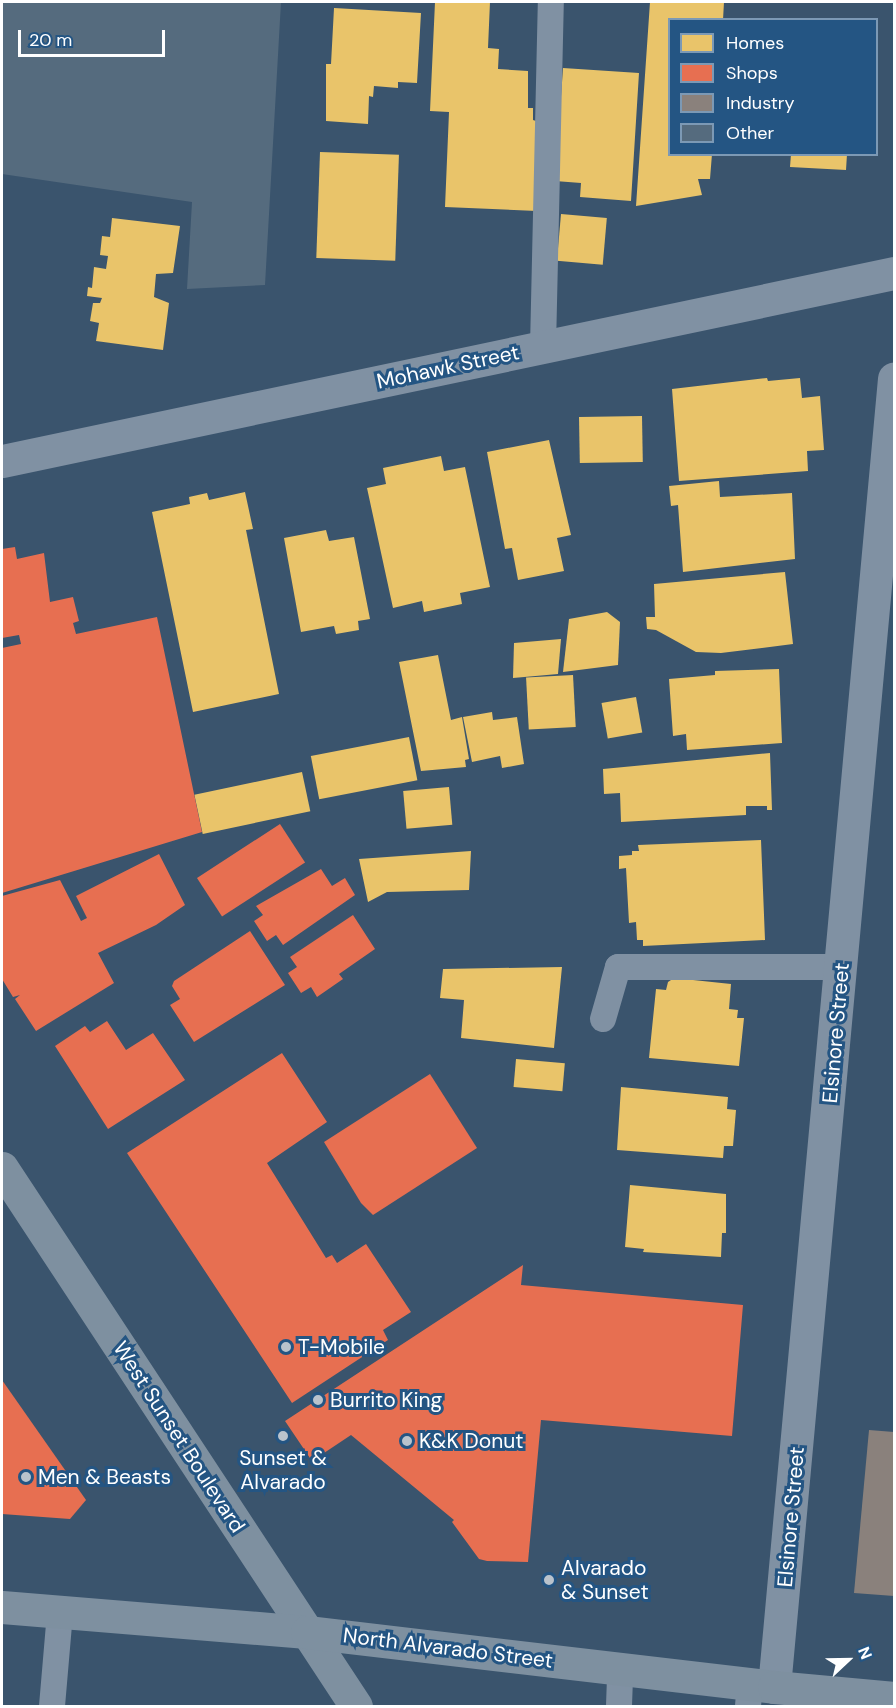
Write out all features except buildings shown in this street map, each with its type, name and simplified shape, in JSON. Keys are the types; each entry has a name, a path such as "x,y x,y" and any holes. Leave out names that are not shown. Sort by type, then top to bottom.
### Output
{"main road":[{"name":"West Sunset Boulevard","path":"2,1167 356,1707"},
{"name":"North Alvarado Street","path":"2,1607 307,1632 620,1669 757,1693 894,1698"}],"street":[{"name":"Mohawk Street","path":"2,461 894,273"},
{"name":"Elsinore Street","path":"757,1693 842,967 894,378"}],"lane":[{"path":"543,347 551,2"},
{"path":"603,1018 618,967 842,967"},
{"path":"52,1707 60,1612"},
{"path":"619,1707 620,1669"}],"place":[{"name":"T-Mobile","path":"286,1347"},
{"name":"Burrito King","path":"318,1400"},
{"name":"Sunset & Alvarado","path":"283,1436"},
{"name":"K&K Donut","path":"407,1441"},
{"name":"Men & Beasts","path":"26,1477"},
{"name":"Alvarado & Sunset","path":"549,1580"}]}
